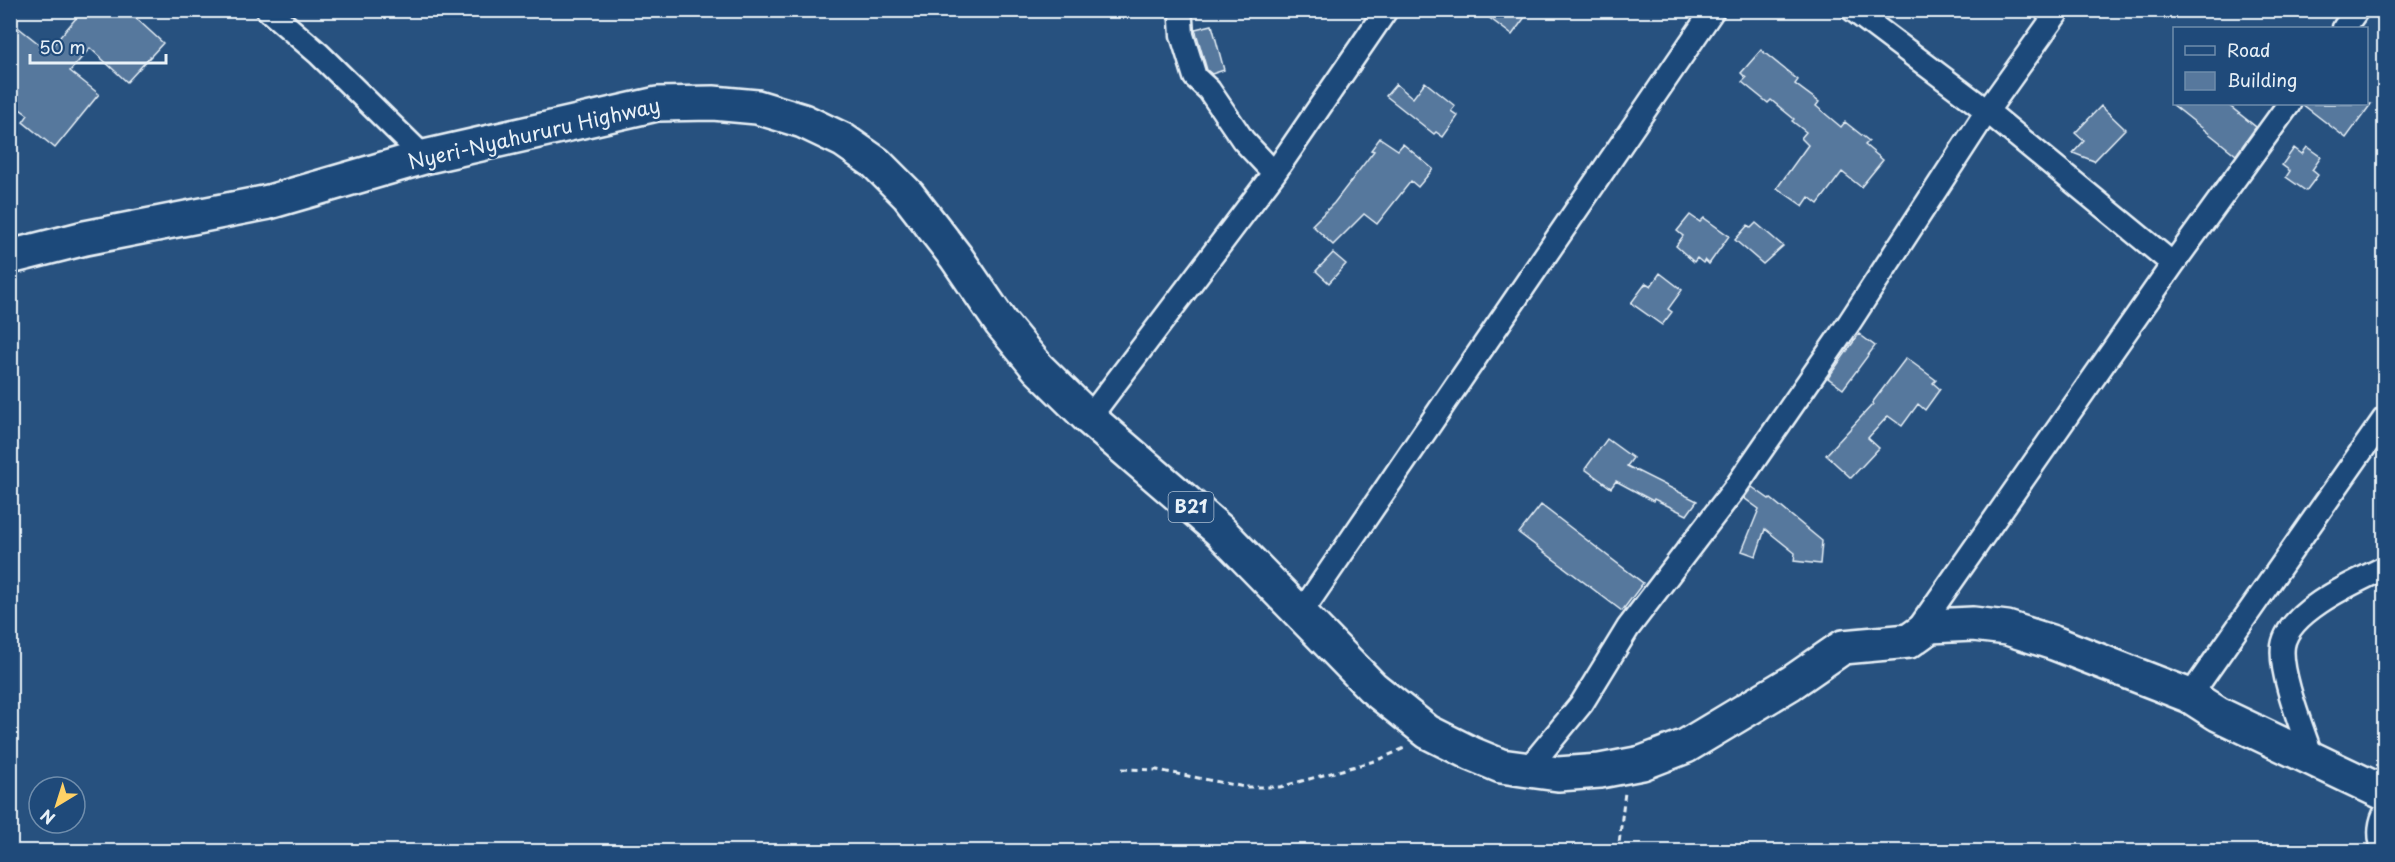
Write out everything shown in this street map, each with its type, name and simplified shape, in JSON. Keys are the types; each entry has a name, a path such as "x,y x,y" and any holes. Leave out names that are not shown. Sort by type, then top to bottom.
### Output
{"highway":[{"name":"Nyeri-Nyahururu Highway","path":"10,257 85,238 269,202 424,157 657,104 713,103 757,107 803,121 843,140 876,163 908,195 956,257 1001,323 1038,368 1089,418 1218,530 1372,687 1434,735 1482,758 1501,766 1558,774 1600,771 1642,763 1686,746 1791,683 1843,647 1909,641 1930,626 1973,624 2007,628 2054,643 2190,696 2218,714 2313,761 2385,793"}],"street":[{"path":"268,10 319,54 424,157"},
{"path":"1089,418 1274,173 1386,10"},
{"path":"1301,613 1713,10"},
{"path":"1853,10 1987,111 2173,264"},
{"path":"1527,770 1582,703 1628,628 1735,488 1849,323 1987,111 2059,10"},
{"path":"2345,27 2357,10"},
{"path":"1181,20 1182,35 1195,77 1209,90 1243,140 1274,173"},
{"path":"1909,641 2173,264 2288,105"},
{"path":"2190,696 2385,419"},
{"path":"2313,761 2289,687 2282,657 2285,636 2297,619 2315,606 2385,568"},
{"path":"2385,815 2380,831 2381,842 2385,850"}],"path":[{"path":"1122,769 1156,770 1245,787 1280,788 1378,760 1434,735"},
{"path":"1618,852 1625,803 1627,766"}],"building":[{"path":"83,10 127,10 163,43 127,82 90,48 70,71 99,94 55,148 23,122 28,115 10,102 10,21 48,51"},
{"path":"1479,10 1517,10 1525,17 1512,35"},
{"path":"1212,25 1224,70 1212,74 1207,70 1195,29"},
{"path":"1761,50 1798,80 1795,84 1819,102 1816,106 1841,127 1845,122 1869,141 1865,145 1883,160 1861,187 1842,172 1818,204 1809,197 1803,206 1777,188 1808,145 1801,138 1806,132 1792,121 1794,119 1771,100 1768,103 1742,82 1746,78 1741,73"},
{"path":"1425,82 1455,106 1451,111 1458,116 1443,137 1436,132 1434,134 1386,96 1396,84 1413,98"},
{"path":"2371,104 2346,138 2303,105"},
{"path":"2173,105 2228,105 2256,127 2236,155"},
{"path":"2101,106 2125,129 2094,161 2073,153 2084,141 2075,133"},
{"path":"1380,138 1398,150 1403,144 1433,169 1418,187 1411,181 1377,224 1364,214 1333,245 1312,225 1334,203 1374,151 1371,150"},
{"path":"2307,147 2321,157 2312,170 2318,175 2306,191 2286,177 2290,171 2282,165 2294,148 2302,154"},
{"path":"1690,215 1700,222 1704,218 1729,236 1709,264 1697,258 1694,262 1676,246 1683,236 1677,231"},
{"path":"1756,223 1783,246 1763,264 1735,240 1748,225 1751,228"},
{"path":"1333,253 1346,264 1329,283 1316,271"},
{"path":"1660,273 1682,290 1668,309 1672,312 1662,325 1631,303 1646,283 1651,286"},
{"path":"1859,334 1875,346 1843,389 1828,378"},
{"path":"1906,358 1936,380 1933,383 1940,389 1925,410 1918,404 1902,426 1888,416 1868,438 1879,448 1851,478 1826,455 1873,404"},
{"path":"1607,439 1633,458 1627,466 1697,501 1687,515 1654,499 1653,501 1616,481 1611,488 1585,469"},
{"path":"1752,487 1770,498 1822,541 1820,564 1794,561 1795,553 1765,529 1756,556 1742,551 1759,509 1744,498"},
{"path":"1541,505 1643,583 1622,611 1519,533"}]}
